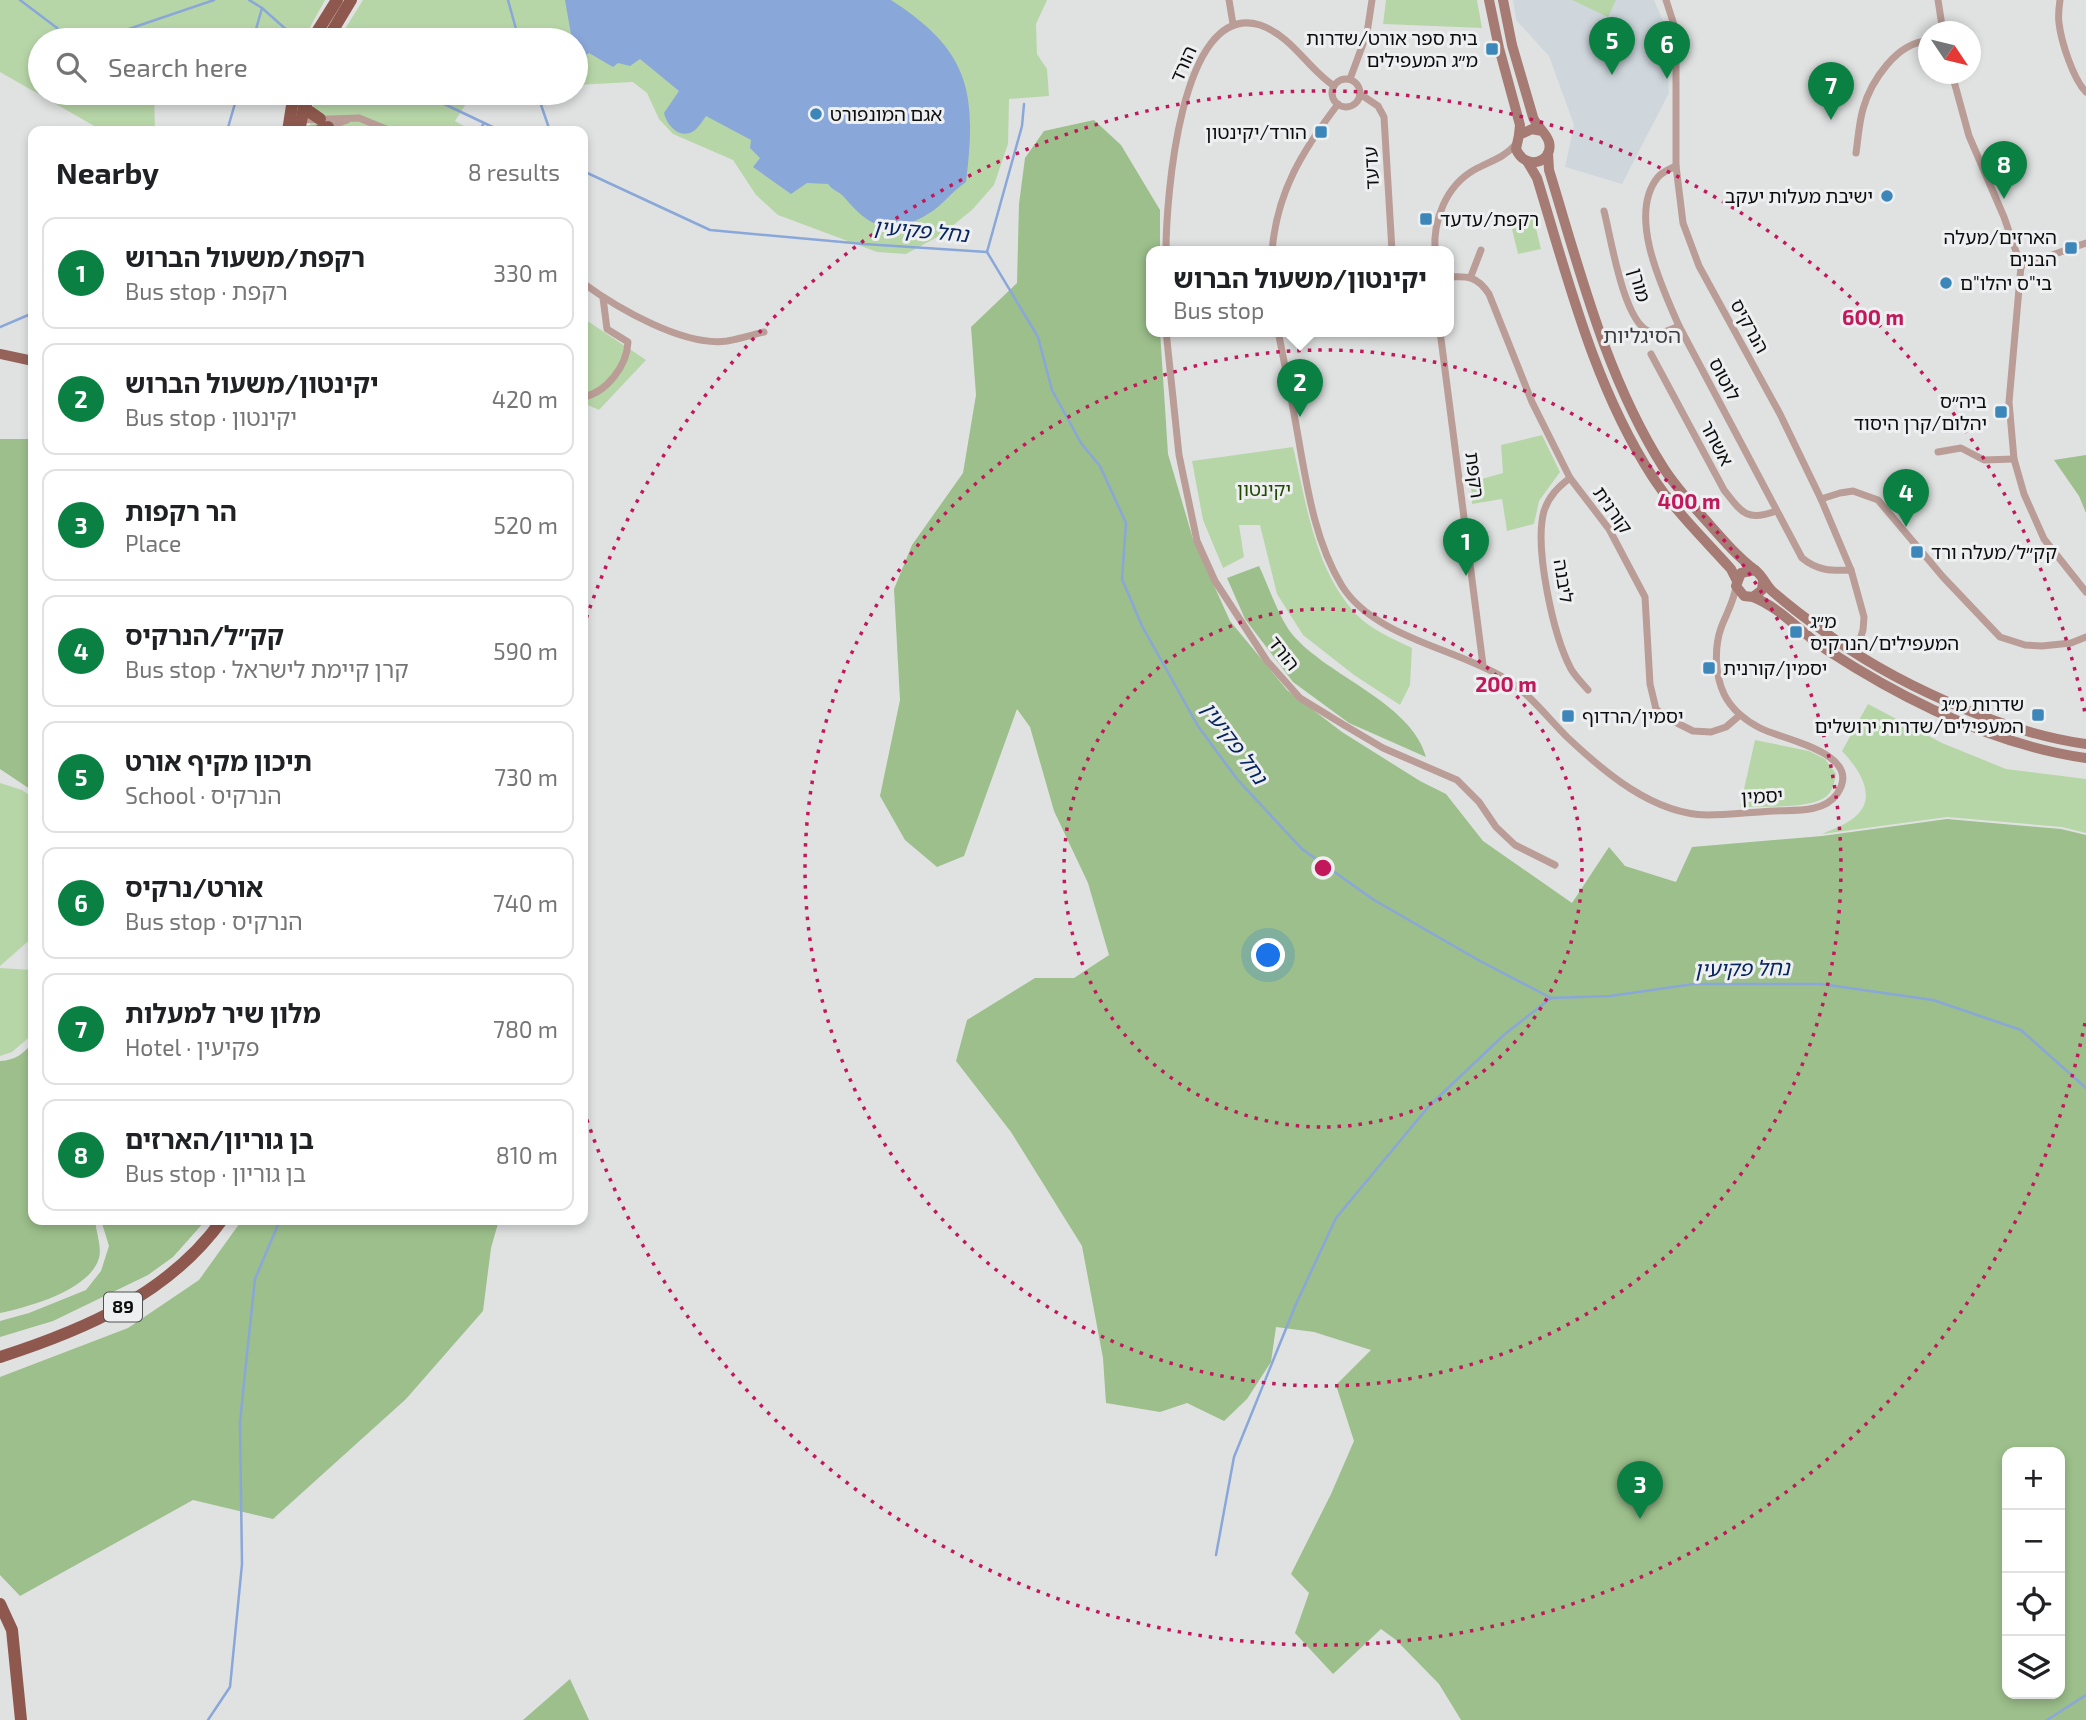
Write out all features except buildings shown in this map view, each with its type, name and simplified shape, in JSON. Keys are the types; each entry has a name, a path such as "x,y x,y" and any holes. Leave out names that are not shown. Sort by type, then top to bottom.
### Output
{"highway":[{"path":"320,28 337,0"},
{"path":"334,28 351,0"},
{"path":"295,126 300,105"},
{"path":"305,105 323,126"},
{"name":"89","path":"0,1357 95,1321 153,1289 197,1251 218,1225"},
{"path":"0,1604 12,1630 21,1720"}],"main road":[{"path":"1489,0 1520,125 1516,149 1537,178 1597,366 1621,419 1657,482 1689,523 1731,569 1741,593 1768,605 1817,644 1919,704 2025,744 2086,758"},
{"path":"1503,0 1525,91 1536,124 1548,139 1549,170 1610,361 1633,413 1672,481 1771,590 1856,652 1925,691 1966,709 2051,737 2086,744"},
{"path":"1518,139 1532,129 1542,131"},
{"path":"1524,160 1536,162 1548,153"},
{"path":"0,354 28,359"},
{"path":"0,361 28,366"},
{"path":"1736,583 1745,570 1755,570"},
{"path":"1751,597 1762,590 1763,580"}],"street":[{"path":"1229,0 1233,24 1259,24 1277,34 1334,86"},
{"path":"1350,79 1367,33 1373,0"},
{"name":"הנרקיס","path":"1666,0 1676,31 1676,166 1683,223 1699,266 1780,414 1821,499 1851,570 1864,617 1856,652"},
{"path":"1938,0 1941,21"},
{"path":"2060,0 2058,20 2061,34 2072,66 2086,92"},
{"name":"הורד","path":"1166,246 1167,214 1182,108 1198,61 1219,32 1233,24"},
{"path":"1856,153 1863,108 1872,88 1886,65 1906,47 1918,44"},
{"path":"1343,79 1350,79 1357,84 1360,94 1352,106 1345,107 1338,104 1333,95 1334,86 1343,79"},
{"path":"1955,84 1969,136 2004,217 2021,266 2009,402 2014,460 2024,494 2044,539 2086,592"},
{"name":"עדעד","path":"1360,94 1378,106 1384,117 1392,246"},
{"path":"1272,246 1273,229 1281,199 1297,165 1338,104"},
{"path":"323,126 351,118 359,118 379,126"},
{"path":"1435,246 1435,227 1445,201 1462,179 1473,170 1503,157 1518,139"},
{"path":"1503,157 1524,160"},
{"name":"לוטוס","path":"1676,166 1659,175 1649,191 1644,210 1646,234 1679,326 1802,558 1813,567 1830,572 1851,570"},
{"name":"מורן","path":"1604,211 1632,315 1639,324 1654,332 1661,333 1679,326"},
{"path":"2021,266 2086,243"},
{"path":"1454,277 1471,276 1481,250"},
{"name":"קורנית","path":"1471,276 1479,280 1489,294 1532,402 1570,478 1609,529 1645,597 1650,684 1657,709 1667,718 1693,731 1712,732 1726,727 1740,715"},
{"path":"588,287 643,320 687,337 725,341 764,332"},
{"path":"588,395 598,392 628,356 628,342 607,329 603,298"},
{"name":"הורד","path":"1167,337 1179,455 1197,541 1216,581 1267,661 1300,698 1383,748 1457,780 1514,845 1555,865"},
{"path":"1279,337 1303,467 1322,547 1343,588 1372,618 1397,631 1483,665"},
{"name":"רקפת","path":"1441,337 1483,665"},
{"name":"אשחר","path":"1651,355 1724,490 1737,506 1750,516 1760,517 1776,511"},
{"path":"1938,452 1961,448 1984,460 2014,460"},
{"name":"ליבנה","path":"1570,478 1550,497 1541,529 1547,586 1557,633 1572,670 1588,690"},
{"path":"1821,499 1840,492 1853,491 1878,500 2000,637 2025,645 2042,646 2071,643 2086,637"},
{"name":"יסמין","path":"1483,665 1510,681 1535,702 1598,765 1632,789 1659,803 1684,812 1705,815 1809,809 1826,805 1837,794 1842,782 1836,761 1817,750 1759,728 1740,715 1724,694 1716,663 1717,643 1734,600 1736,583"},
{"path":"1727,614 1735,604 1751,597"}],"shaded area":[{"path":"1513,0 1654,0 1664,23 1669,93 1622,184 1565,167 1574,125 1549,56 1516,20"}],"green space":[{"path":"0,0 325,0 310,28 28,28 28,88 0,72"},
{"name":"אגם המונפורט","path":"363,0 1047,0 1036,24 1037,54 1047,69 1049,96 1009,99 1008,144 994,185 972,210 941,235 906,254 877,252 778,215 756,195 733,160 673,134 659,119 647,93 633,82 588,84 588,28 346,28"},
{"path":"1386,0 1477,0 1482,28 1383,24"},
{"path":"1572,0 1616,0 1608,17"},
{"path":"58,105 154,105 155,126 94,126"},
{"path":"313,105 465,105 455,121 464,126 310,126"},
{"path":"1094,120 1121,145 1160,210 1160,246 1146,246 1146,337 1160,337 1168,454 1193,539 1230,621 1287,690 1342,732 1420,781 1446,794 1483,841 1572,903 1609,847 1625,866 1676,882 1692,847 1822,836 1947,819 2061,829 2086,835 2086,1720 1461,1720 1439,1684 1396,1640 1381,1629 1333,1674 1295,1633 1309,1593 1291,1574 1354,1441 1336,1385 1371,1350 1314,1332 1276,1327 1271,1362 1247,1399 1224,1421 1187,1403 1160,1412 1106,1403 1103,1358 1082,1246 1011,1132 956,1061 967,1020 1035,978 1074,978 1109,955 1088,883 1054,811 1030,727 1017,709 964,856 937,867 905,840 880,796 900,700 894,589 912,545 963,473 976,395 971,327 1017,283 1019,204 1025,158 1044,131"},
{"path":"1533,216 1541,249 1518,254 1510,221"},
{"path":"588,321 646,360 599,410 588,405"},
{"path":"1542,435 1560,472 1539,501 1534,524 1507,531 1502,499 1472,504 1471,482 1503,473 1501,445"},
{"path":"0,439 28,439 28,788 0,769"},
{"name":"יקינטון","path":"1293,447 1314,535 1330,577 1356,614 1382,633 1412,648 1410,685 1400,705 1354,675 1303,635 1277,594 1260,525 1239,525 1244,557 1223,568 1203,520 1192,461"},
{"path":"2086,455 2086,513 2079,496 2054,460"},
{"path":"1259,566 1292,634 1326,664 1387,705 1417,738 1426,757 1349,723 1293,682 1245,619 1227,578"},
{"path":"1868,704 1942,743 2006,769 2086,779 2086,833 2062,827 1947,817 1822,834 1857,815 1866,799 1859,773 1842,751"},
{"path":"1755,740 1809,751 1825,759 1836,774 1829,793 1816,802 1807,804 1740,807"},
{"path":"0,783 28,794 28,941 0,966"},
{"path":"0,968 28,970 28,1038 12,1052 0,1056"},
{"path":"28,1048 28,1225 96,1225 100,1254 93,1269 71,1288 42,1301 0,1313 0,1061 19,1056"},
{"path":"103,1225 202,1225 173,1257 148,1275 53,1321 0,1337 0,1321 29,1313 86,1290 101,1271 109,1246"},
{"path":"238,1225 498,1225 491,1248 483,1311 406,1399 273,1519 193,1500 20,1596 0,1575 0,1377 128,1328 199,1280"},
{"path":"570,1679 589,1720 523,1720"}],"water":[{"name":"אגם המונפורט","path":"565,0 891,0 938,37 962,76 968,98 970,123 966,182 928,214 903,226 892,227 872,223 828,184 807,183 791,194 753,167 760,158 750,148 751,140 706,116 690,133 675,130 664,113 679,91 640,59 630,66 618,63 613,67 588,54 588,28 570,28"}],"waterway":[{"name":"נחל פקיעין","path":"20,0 57,28"},
{"name":"נחל פקיעין","path":"132,28 214,0"},
{"name":"נחל פקיעין","path":"249,0 284,28"},
{"path":"508,0 516,28"},
{"path":"256,28 262,8"},
{"path":"987,252 1022,126 1024,104"},
{"path":"228,126 235,105"},
{"name":"נחל פקיעין","path":"446,105 490,126"},
{"path":"541,105 548,126"},
{"name":"נחל פקיעין","path":"588,173 710,230 987,252 1038,337 1052,390 1081,443 1100,466 1126,523 1122,579 1142,626 1198,726 1237,779 1302,849 1374,900 1551,998 1610,996 1694,984 1821,984 1933,1000 2021,1030 2086,1088"},
{"path":"0,327 28,315"},
{"path":"1216,1555 1234,1457 1296,1304 1336,1218 1429,1106 1505,1034 1551,998"},
{"path":"208,1720 230,1687 242,1564 240,1423 255,1279 278,1225"},
{"path":"2047,1720 2086,1695"}],"place":[{"name":"בית ספר אורט/שדרות מ״ג המעפילים","path":"1492,49"},
{"name":"תיכון מקיף אורט","path":"1612,75"},
{"name":"אורט/נרקיס","path":"1667,79"},
{"name":"אגם המונפורט","path":"816,114"},
{"name":"מלון שיר למעלות","path":"1831,120"},
{"name":"הורד/יקינטון","path":"1321,132"},
{"name":"ישיבת מעלות יעקב","path":"1887,196"},
{"name":"בן גוריון/הארזים","path":"2004,199"},
{"name":"רקפת/עדעד","path":"1426,219"},
{"name":"הארזים/מעלה הבנים","path":"2071,248"},
{"name":"בי\"ס יהלו\"ם","path":"1946,283"},
{"name":"ביה״ס יהלום/קרן היסוד","path":"2001,412"},
{"name":"יקינטון/משעול הברוש","path":"1300,417"},
{"name":"קק״ל/הנרקיס","path":"1906,527"},
{"name":"קק״ל/מעלה ורד","path":"1917,552"},
{"name":"רקפת/משעול הברוש","path":"1466,576"},
{"name":"מ״ג המעפילים/הנרקיס","path":"1796,632"},
{"name":"יסמין/קורנית","path":"1709,668"},
{"name":"שדרות מ״ג המעפילים/שדרות ירושלים","path":"2038,715"},
{"name":"יסמין/הרדוף","path":"1568,716"},
{"name":"הר רקפות","path":"1640,1519"}],"district":[{"name":"הסיגליות","path":"1642,336"}]}
